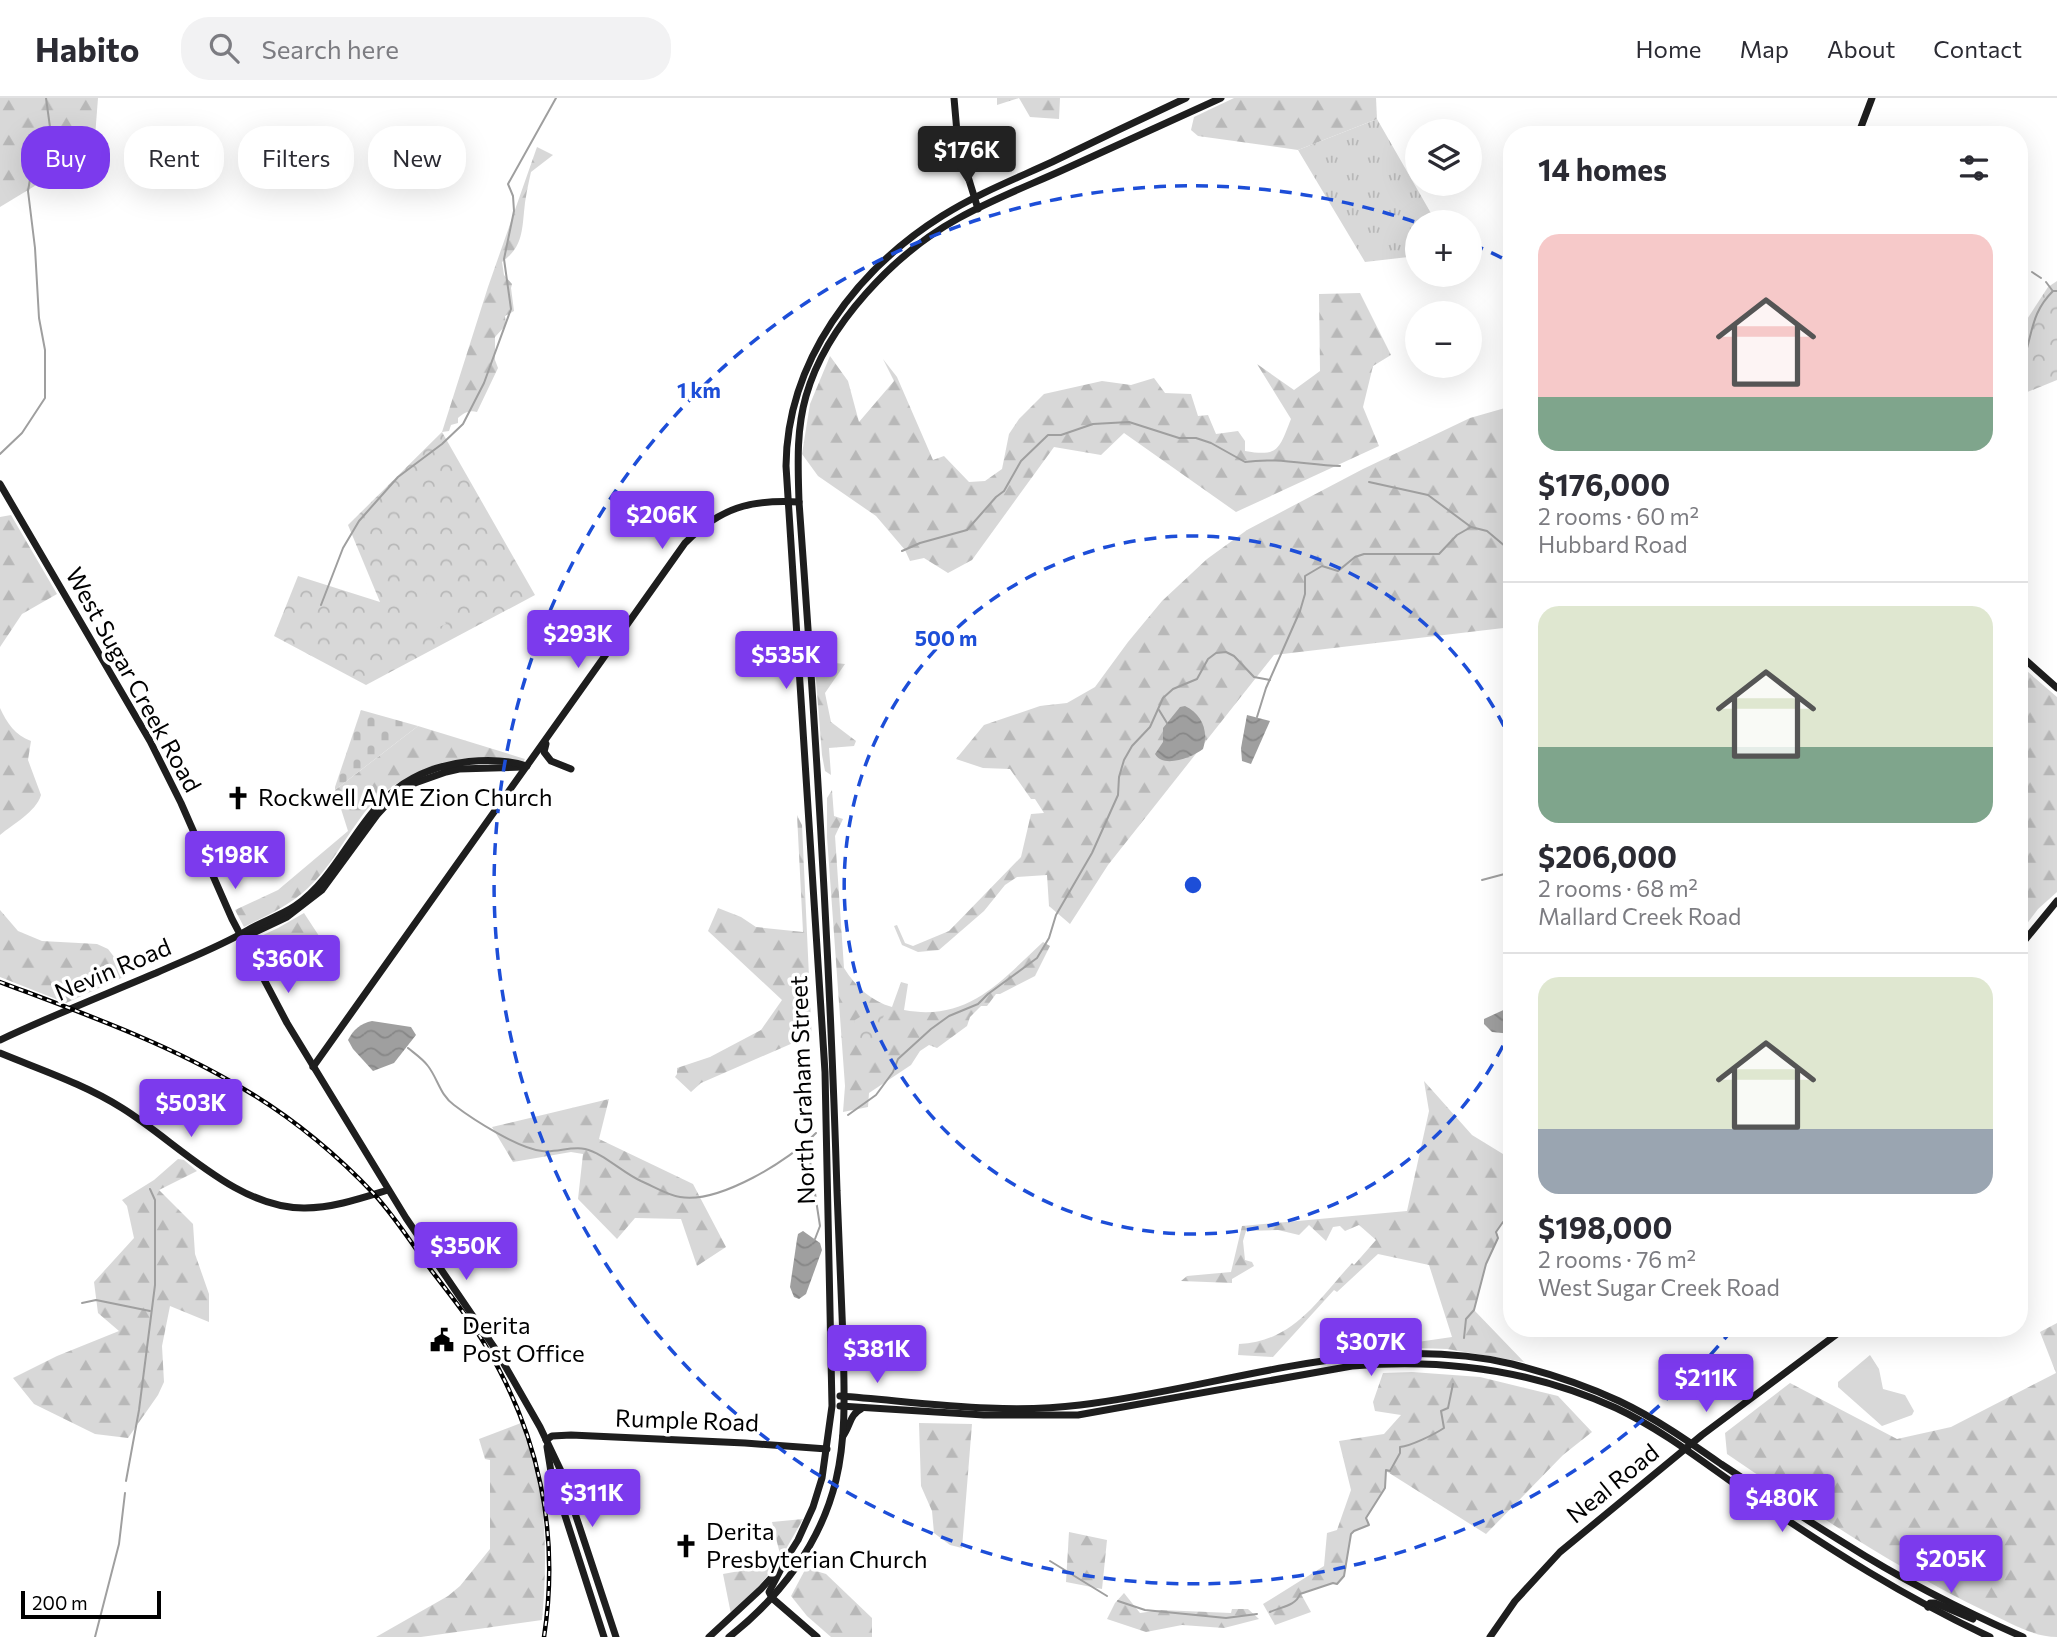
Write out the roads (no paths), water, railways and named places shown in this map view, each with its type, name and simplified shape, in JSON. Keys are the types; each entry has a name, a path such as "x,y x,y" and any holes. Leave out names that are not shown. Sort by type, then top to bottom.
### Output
{"main road":[{"path":"954,98 958,144 978,209"},
{"name":"North Graham Street","path":"709,1637 744,1607 781,1567 798,1540 822,1478 833,1396 825,1072 786,455 792,406 804,374 824,335 855,291 889,255 944,215 974,199 1186,98"},
{"name":"North Graham Street","path":"729,1637 772,1598 802,1559 824,1517 837,1477 843,1436 833,1030 799,502 798,447 803,408 816,372 837,334 860,301 885,274 950,223 1221,98"},
{"path":"1861,126 1872,98"},
{"name":"West Sugar Creek Road","path":"0,484 150,741 240,935 313,1067 388,1190 496,1350 546,1440 561,1471 616,1637"},
{"path":"313,1067 688,539 711,520 736,508 761,503 799,502"},
{"path":"2028,662 2057,688"},
{"path":"549,736 544,748 545,755 556,764 571,769"},
{"name":"Nevin Road","path":"0,1040 240,935 296,905 316,888 372,811 412,778 444,766 467,762 527,766"},
{"name":"Nevin Road","path":"240,935 249,935 287,917 322,890 377,815 401,792 415,783 446,772 477,767 499,769 527,766"},
{"path":"499,769 510,774 515,783"},
{"path":"2028,936 2057,901"},
{"path":"303,1049 312,1054 319,1052 348,1012 353,1010"},
{"path":"0,1054 83,1087 119,1106 226,1182 261,1201 293,1208 313,1208 388,1190"},
{"name":"Neal Road","path":"1490,1637 1515,1601 1560,1552 1689,1447 1833,1337"},
{"path":"833,1396 1006,1408 1075,1406 1352,1356 1420,1353 1494,1361 1568,1380 1627,1405 1824,1545 1928,1606 1990,1637"},
{"path":"832,1406 984,1415 1076,1415 1352,1366 1394,1363 1448,1364 1513,1373 1561,1387 1634,1417 1689,1447 1876,1563 1988,1622 2023,1637"},
{"path":"843,1436 853,1414 863,1408"},
{"name":"Rumple Road","path":"546,1440 552,1436 571,1435 758,1443 827,1449"},
{"name":"West Sugar Creek Road","path":"546,1440 551,1472 604,1637"},
{"path":"571,1532 580,1537 589,1558"},
{"path":"781,1567 769,1592 772,1598 817,1637"},
{"path":"1928,1606 1935,1603 1980,1622 1988,1622"}],"water":[{"path":"1185,706 1200,718 1203,724 1203,749 1178,760 1164,761 1155,754 1163,742 1163,728 1180,707"},
{"path":"1247,715 1270,721 1251,764 1242,761 1241,748"},
{"path":"1503,1010 1503,1033 1492,1032 1484,1024 1484,1019"},
{"path":"372,1021 411,1027 416,1035 394,1063 373,1071 348,1040 364,1023"},
{"path":"803,1231 820,1243 822,1250 806,1294 799,1299 794,1297 790,1287 798,1234"}],"waterway":[{"path":"0,454 22,433 45,398 45,350 39,318 28,191 34,156 50,127 46,98"},
{"path":"321,605 343,548 359,521 398,477 442,444 463,424 484,383 511,309 504,259 514,211 513,196 508,184 556,98"},
{"path":"2032,272 2041,278"},
{"path":"2046,282 2052,290"},
{"path":"2028,344 2041,306 2053,291 2057,291"},
{"path":"902,551 967,530 1004,491 1021,461 1048,435 1061,435 1093,424 1129,422 1179,438 1196,438 1211,443 1245,462 1280,461 1340,466"},
{"path":"1369,482 1428,495 1471,527 1487,531 1503,544"},
{"path":"1257,717 1266,688 1300,611 1305,594 1305,576 1322,566 1338,571 1355,557 1364,554 1439,554 1457,535 1471,527"},
{"path":"848,1115 876,1095 893,1072 898,1059 931,1029 949,1016 978,1004 1037,958 1049,938 1056,915 1092,853 1118,795 1124,760 1132,746 1150,727 1163,698 1173,689 1197,679 1208,659 1216,653 1226,652 1234,656 1254,677 1270,680"},
{"path":"1159,710 1167,723"},
{"path":"1482,880 1503,874"},
{"path":"408,1048 428,1066 449,1101 497,1133 521,1145 542,1151 580,1148 592,1151 634,1177 680,1197 714,1194 753,1178 789,1155 816,1133"},
{"path":"813,1138 809,1154 820,1226 815,1239"},
{"path":"126,1481 139,1410 155,1285 155,1200 150,1189"},
{"path":"1464,1338 1466,1319 1474,1310 1486,1264 1498,1238 1496,1232 1503,1222"},
{"path":"82,1303 96,1300 150,1311"},
{"path":"1270,1612 1291,1604 1300,1594 1337,1584 1344,1576 1351,1534 1369,1525 1366,1518 1385,1488 1386,1470 1390,1471 1400,1453 1400,1447 1444,1428 1441,1411 1448,1408 1453,1384"},
{"path":"95,1637 119,1544 125,1493"},
{"path":"1050,1561 1107,1596"},
{"path":"1118,1601 1145,1610 1226,1618 1257,1614"}],"railway":[{"path":"0,982 154,1043 242,1088 312,1136 381,1202 478,1333 519,1412 541,1485 547,1522 549,1560 544,1637"}],"place":[{"name":"Rockwell AME Zion Church","path":"238,798"},
{"name":"Derita Post Office","path":"442,1340"},
{"name":"Derita Presbyterian Church","path":"686,1546"}]}
